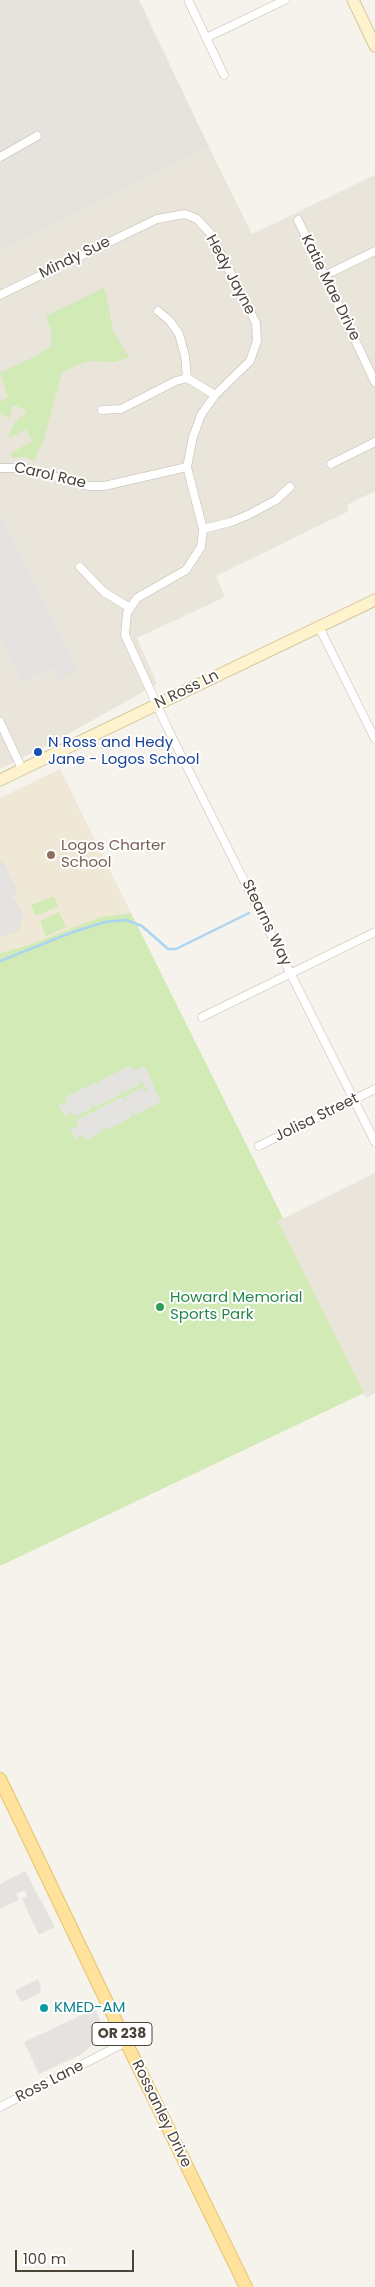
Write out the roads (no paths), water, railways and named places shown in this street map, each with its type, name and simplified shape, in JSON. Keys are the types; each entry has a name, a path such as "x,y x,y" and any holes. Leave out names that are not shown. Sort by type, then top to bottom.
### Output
{"main road":[{"path":"352,0 375,46"},
{"name":"N Ross Ln","path":"0,780 375,600"},
{"name":"Rossanley Drive","path":"0,1778 246,2287"}],"street":[{"path":"206,38 285,0"},
{"path":"189,2 224,74"},
{"path":"0,156 37,136"},
{"name":"Hedy Jayne","path":"130,608 147,591 172,579 191,565 201,547 203,529 187,467 197,426 215,395 250,361 257,341 256,323 216,243 197,219 185,214 175,214 150,222"},
{"name":"Katie Mae Drive","path":"298,220 375,382"},
{"name":"Mindy Sue","path":"0,295 150,222"},
{"path":"324,276 375,251"},
{"path":"158,311 170,321 178,334 185,356 187,378"},
{"path":"102,410 121,409 176,381 187,378 215,395"},
{"path":"331,464 375,442"},
{"name":"Carol Rae","path":"0,468 23,468 83,485 104,486 187,467"},
{"path":"203,529 248,516 276,500 290,487"},
{"path":"80,567 100,588 130,608 125,622 125,635 157,705"},
{"path":"319,627 375,739"},
{"name":"Stearns Way","path":"157,705 375,1142"},
{"path":"0,722 22,769"},
{"path":"202,1017 375,932"},
{"name":"Jolisa Street","path":"259,1146 375,1089"},
{"name":"Ross Lane","path":"0,2107 126,2042"}],"waterway":[{"path":"0,961 73,932 105,922 126,920 142,926 168,949 176,949 249,913"}],"place":[{"name":"N Ross and Hedy Jane - Logos School","path":"38,752"},
{"name":"Logos Charter School","path":"51,855"},
{"name":"Howard Memorial Sports Park","path":"160,1307"},
{"name":"KMED-AM","path":"44,2008"}]}
